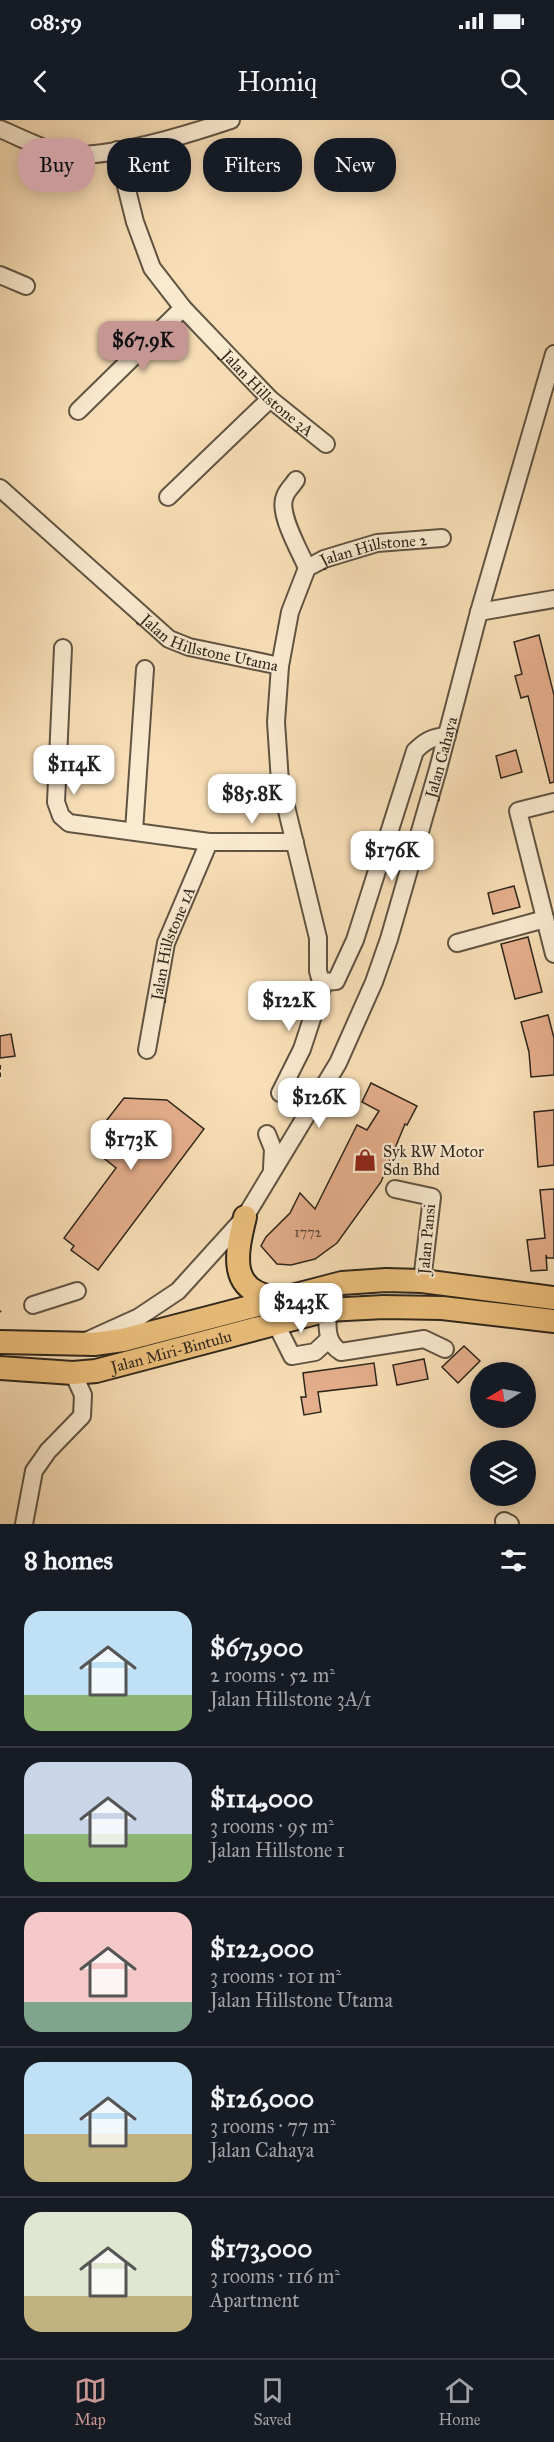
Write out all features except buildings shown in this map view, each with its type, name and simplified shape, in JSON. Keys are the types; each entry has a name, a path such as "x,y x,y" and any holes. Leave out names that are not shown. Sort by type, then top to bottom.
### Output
{"highway":[{"path":"245,1217 236,1259 239,1273 251,1289 264,1296 278,1298"},
{"name":"Jalan Miri-Bintulu","path":"0,1342 83,1344 123,1340 342,1283 386,1280 422,1281 554,1298"},
{"name":"Jalan Miri-Bintulu","path":"0,1368 73,1373 96,1371 327,1310 384,1307 442,1308 554,1321"},
{"path":"169,1328 183,1337 230,1337"}],"street":[{"path":"172,138 231,120"},
{"path":"0,129 63,154 107,151"},
{"name":"Jalan Hillstone 3A","path":"128,192 135,222 152,268 183,308 270,399 326,444"},
{"path":"0,275 26,286"},
{"path":"78,411 183,308"},
{"name":"Jalan Cahaya","path":"178,1291 245,1217 338,1063 374,982 401,899 479,612 554,354"},
{"path":"168,497 270,399"},
{"name":"Jalan Hillstone 2","path":"296,480 284,496 283,507 285,519 307,568"},
{"name":"Jalan Hillstone Utama","path":"0,488 169,639 189,647 280,666 276,722 280,782 318,938 318,971 324,982"},
{"name":"Jalan Hillstone 2","path":"280,666 290,612 307,568 324,559 377,543 442,538"},
{"path":"479,612 554,601"},
{"path":"63,648 57,802 61,816 69,822 209,842 295,842"},
{"path":"134,831 145,669"},
{"path":"280,1093 302,1049 324,982 336,981 355,940 415,751 433,737 447,736"},
{"path":"554,802 518,811 547,909 554,954"},
{"name":"Jalan Hillstone 1A","path":"147,1050 166,944 209,842"},
{"path":"457,943 547,909"},
{"path":"267,1134 273,1149 271,1175"},
{"name":"Jalan Pansi","path":"395,1189 432,1197 422,1281"},
{"path":"33,1305 77,1291"},
{"path":"169,1328 178,1291"},
{"path":"83,1344 96,1335 139,1317 178,1291"},
{"path":"327,1310 328,1340 341,1352 424,1339 445,1349"},
{"path":"276,1324 292,1356 315,1352 328,1340"},
{"path":"24,1524 34,1471 48,1451 82,1416 83,1395 73,1373"}],"path":[{"path":"0,1065 0,1077"}],"place":[{"name":"Syk RW Motor Sdn Bhd","path":"365,1160"}]}
